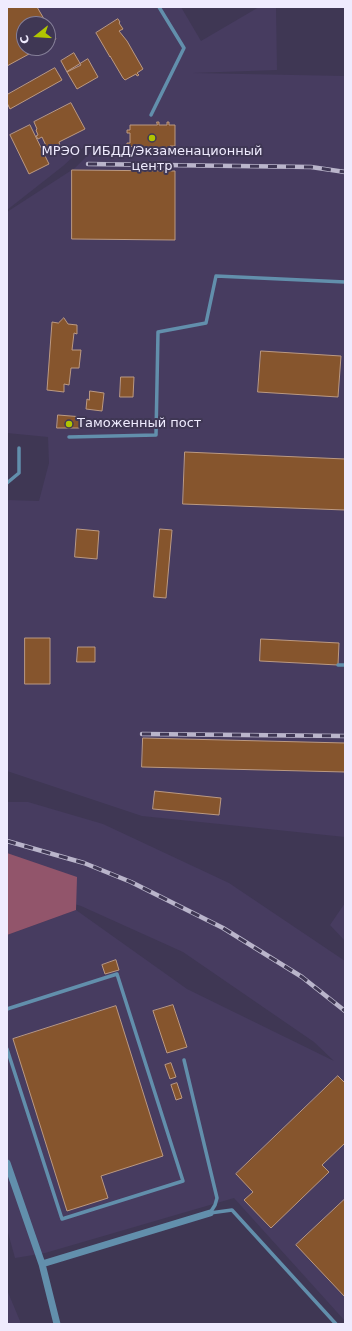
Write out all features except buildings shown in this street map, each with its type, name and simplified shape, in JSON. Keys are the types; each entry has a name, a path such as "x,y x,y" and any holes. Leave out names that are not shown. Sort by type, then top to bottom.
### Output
{"street":[{"path":"7,1163 42,1264 57,1324"},
{"path":"42,1264 210,1213"}],"lane":[{"path":"151,115 184,48 159,7"},
{"path":"69,437 156,435 158,332 206,323 216,276 345,282"},
{"path":"7,482 19,473 18,448"},
{"path":"338,665 345,665"},
{"path":"7,1009 117,974 183,1181 62,1219 7,1049"},
{"path":"184,1060 217,1198 210,1213"},
{"path":"210,1213 232,1210 336,1324"}],"shaded area":[{"path":"7,7 181,7 201,41 259,7 276,7 277,70 193,73 345,76 345,837 142,816 7,771 7,500 39,501 49,463 48,437 7,433 7,212 75,168 92,151 169,150 86,145 63,166 7,210"},
{"path":"7,802 28,802 103,824 229,883 345,961 345,1321 234,1198 45,1253 15,1258 7,1229 7,935 76,910 187,989 334,1061 314,1042 183,952 81,906 7,883"},
{"path":"7,853 77,877 76,910 7,935"},
{"path":"345,903 345,941 330,925"},
{"path":"7,1290 20,1321 20,1324 7,1324"}],"railway":[{"path":"88,164 311,167 345,172"},
{"path":"142,734 345,736"},
{"path":"7,841 84,863 131,882 223,928 302,977 345,1011"}],"place":[{"name":"МРЭО ГИБДД/Экзаменационный центр","path":"152,138"},
{"name":"Таможенный пост","path":"69,424"}]}
